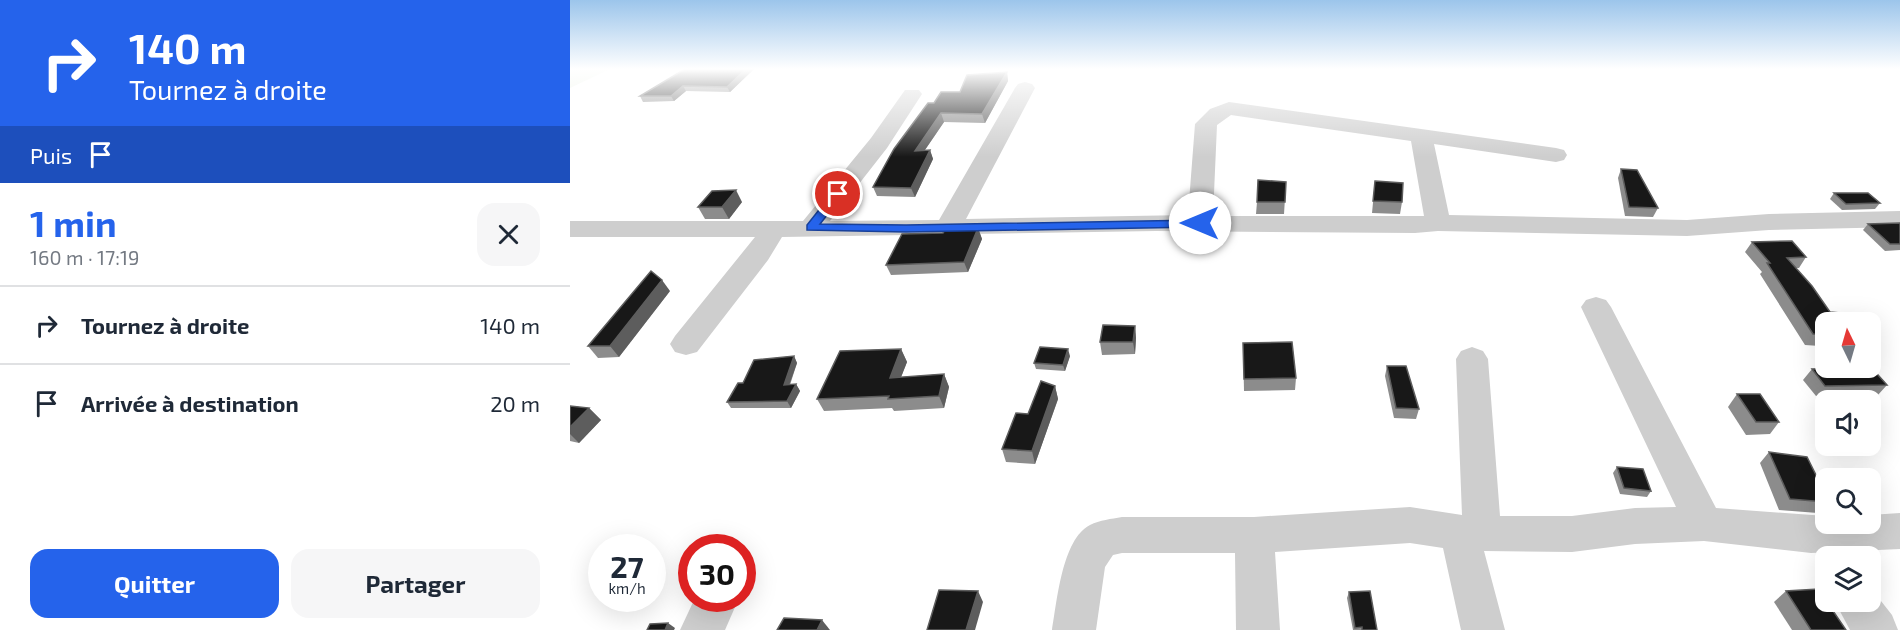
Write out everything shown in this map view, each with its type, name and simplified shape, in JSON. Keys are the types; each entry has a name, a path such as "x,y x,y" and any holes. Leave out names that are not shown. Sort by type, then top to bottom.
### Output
{"street":[{"path":"811,228 879,143 909,98"},
{"path":"948,228 1019,98"},
{"path":"1200,223 1206,124 1217,112 1229,108 1556,155"},
{"path":"1421,136 1438,224"},
{"path":"570,229 948,228 1200,223 1687,228 1769,222 1900,219"},
{"path":"686,344 758,254 773,229"},
{"path":"1596,306 1704,524"},
{"path":"1472,359 1471,533 1483,630"},
{"path":"1074,630 1085,561 1101,539 1122,535 1254,535 1410,525 1471,533 1572,534 1635,526 1704,524 1818,546 1900,531"},
{"path":"1254,535 1258,630"},
{"path":"702,630 711,612"},
{"path":"1863,612 1876,630"}],"building":[{"path":"937,98 991,98 982,114 941,113 915,151 930,150 911,188 873,187 894,149 928,103 934,103"},
{"path":"1621,169 1637,170 1658,208 1629,207"},
{"path":"1258,180 1286,182 1285,202 1257,202"},
{"path":"1375,181 1403,183 1402,202 1373,201"},
{"path":"736,190 722,207 698,207 712,191"},
{"path":"1834,193 1868,193 1880,203 1846,204"},
{"path":"1900,223 1900,244 1890,244 1868,224"},
{"path":"946,228 978,228 964,262 886,265 902,234 943,233"},
{"path":"1792,241 1806,257 1787,258 1812,286 1830,312 1815,312 1815,334 1767,263 1770,263 1752,242"},
{"path":"651,271 662,280 610,346 588,346"},
{"path":"1103,325 1135,326 1133,342 1100,342"},
{"path":"1292,342 1296,378 1244,379 1243,343"},
{"path":"1040,347 1068,349 1063,365 1034,363"},
{"path":"901,349 890,378 944,374 939,396 817,399 840,351"},
{"path":"794,356 784,385 796,384 787,401 727,402 738,383 743,383 754,360"},
{"path":"1387,366 1406,366 1419,409 1396,408"},
{"path":"1819,378 1881,378 1887,385 1825,386"},
{"path":"1041,381 1055,386 1032,451 1002,449 1016,413 1028,414"},
{"path":"1737,394 1760,394 1779,422 1756,422"},
{"path":"570,406 589,408 570,427"},
{"path":"1769,452 1807,457 1815,473 1815,501 1790,499"},
{"path":"1617,467 1643,469 1651,491 1624,488"},
{"path":"1815,589 1815,612 1834,612 1846,630 1811,630 1786,591"},
{"path":"939,590 978,591 966,630 927,630"},
{"path":"1370,591 1377,630 1355,628 1349,592"},
{"path":"784,618 822,620 817,630 777,630"},
{"path":"668,623 665,630 647,630 650,624"}],"route":[{"path":"838,194 811,228 906,229 1200,223"}]}
